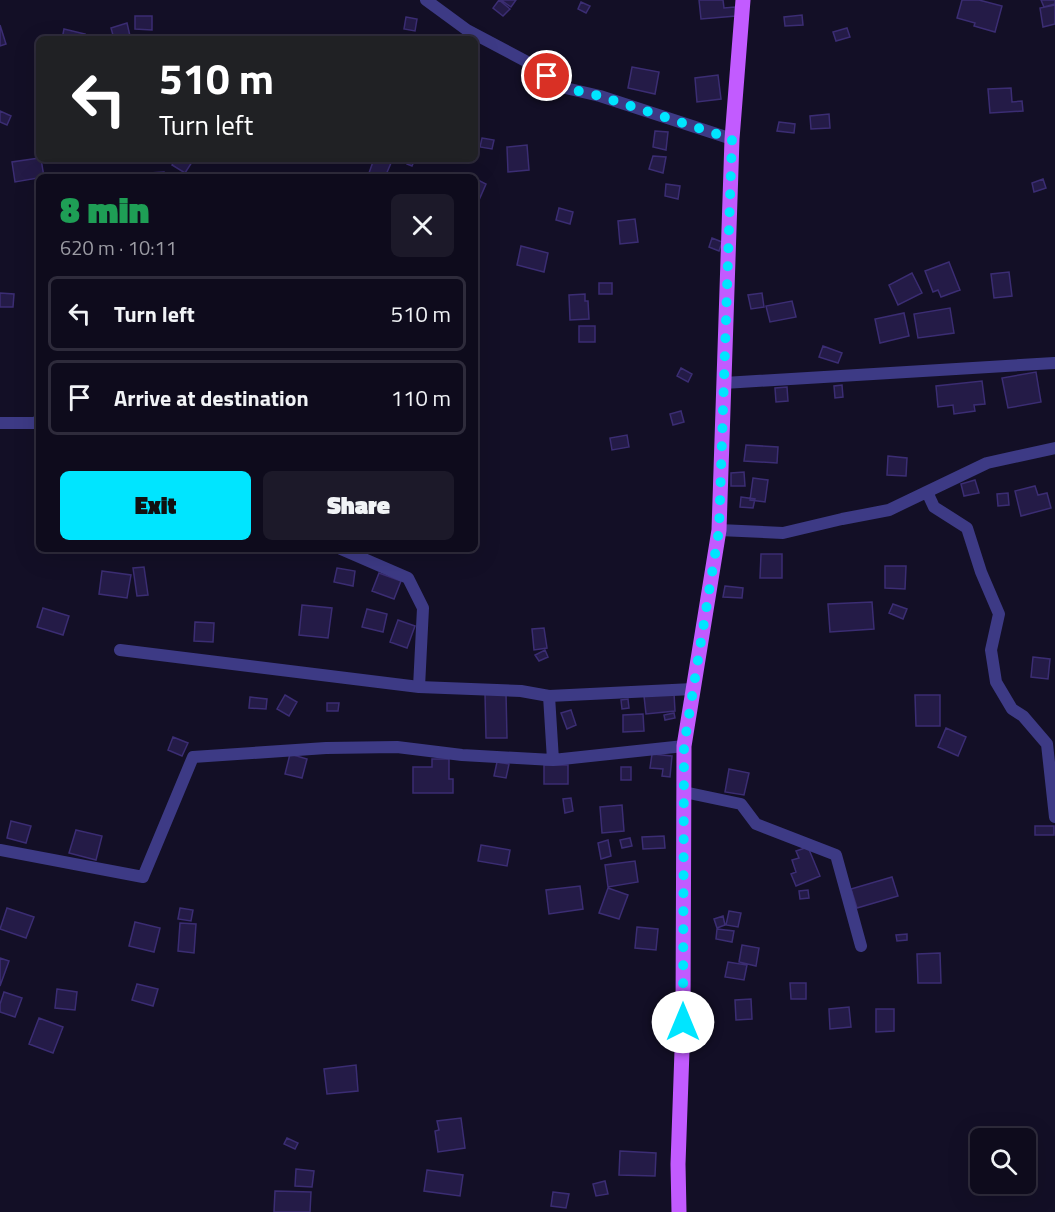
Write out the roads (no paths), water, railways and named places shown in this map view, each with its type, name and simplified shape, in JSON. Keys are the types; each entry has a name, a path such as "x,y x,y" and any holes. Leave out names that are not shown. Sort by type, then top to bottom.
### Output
{"main road":[{"path":"679,1212 678,1164 683,1010 684,746 719,530 732,139 743,0"}],"street":[{"path":"426,0 477,36"},
{"path":"478,36 533,65 561,87 600,96 732,139"},
{"path":"724,383 1054,363"},
{"path":"0,423 36,422"},
{"path":"719,530 783,533 889,510 987,463 1055,448"},
{"path":"927,492 934,507 967,528 981,572 999,614 991,650 996,682 1012,709 1023,716 1047,744 1055,817"},
{"path":"348,552 408,578 423,608 419,687"},
{"path":"120,650 419,687 522,691 549,696 693,689"},
{"path":"549,696 553,760"},
{"path":"0,850 143,877 192,758 326,748 397,747 462,755 553,760 684,746"},
{"path":"684,792 741,804 756,824 836,855 861,946"}]}
